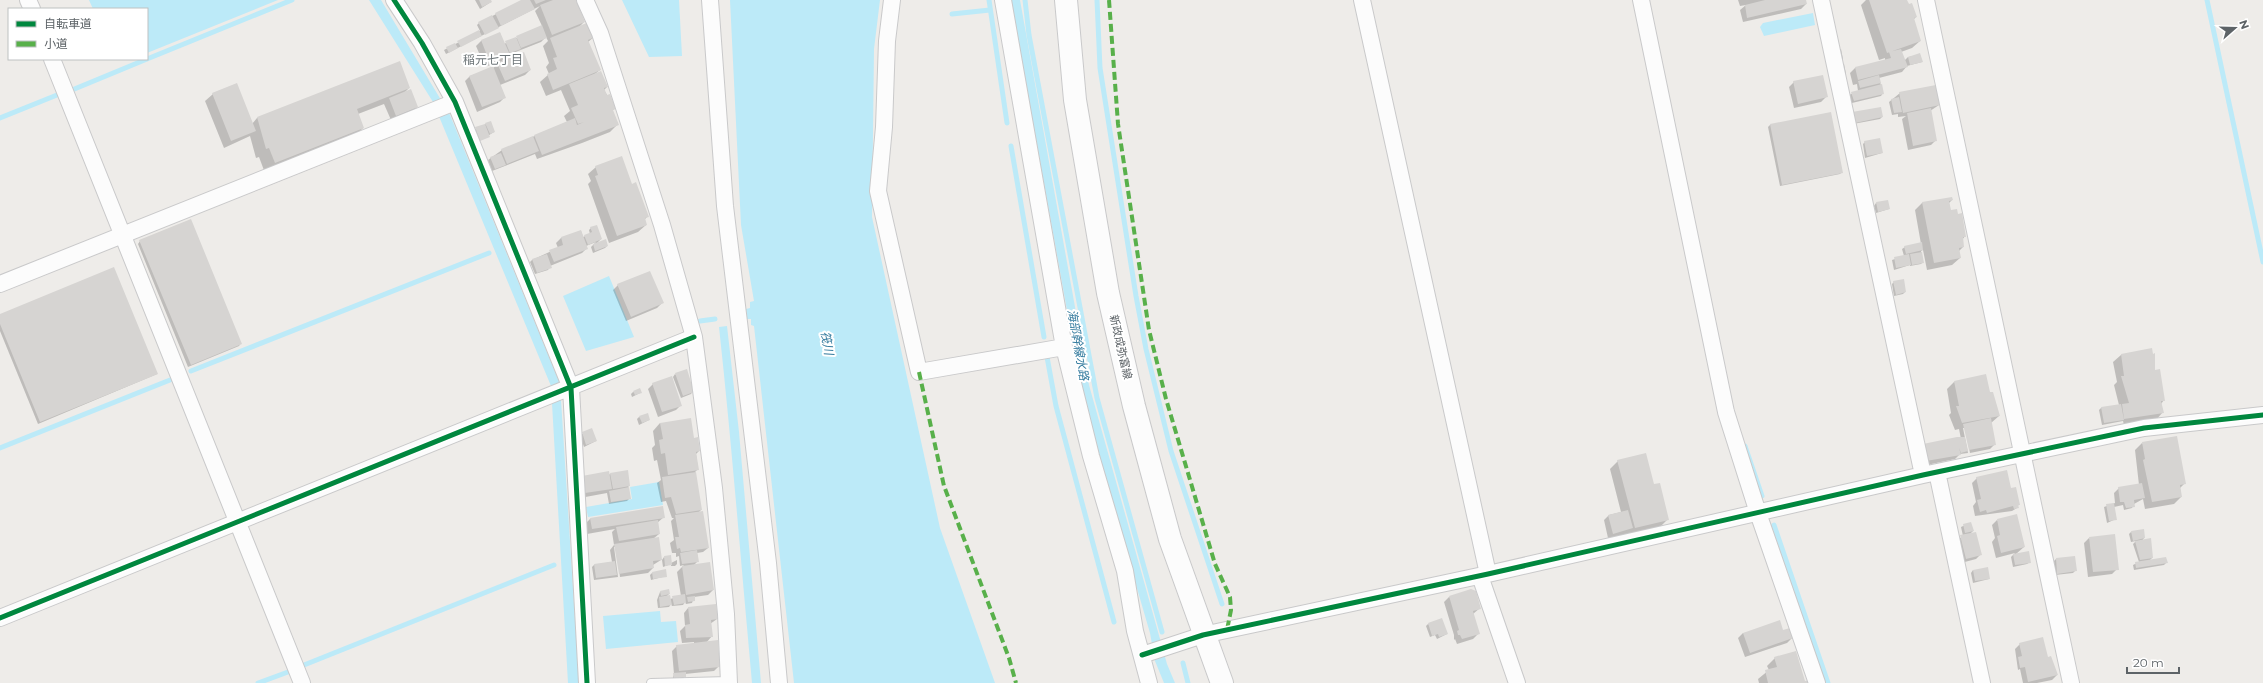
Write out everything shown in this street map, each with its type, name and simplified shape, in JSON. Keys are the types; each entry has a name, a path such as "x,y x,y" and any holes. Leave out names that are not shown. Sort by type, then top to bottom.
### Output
{"main road":[{"name":"新政成弥富線","path":"1066,0 1075,100 1108,293 1134,406 1170,539 1203,635 1222,683"}],"street":[{"path":"394,0 422,44 453,104 561,392 586,683"},
{"path":"586,0 600,34 660,218 694,337 714,488 726,614 729,682"},
{"path":"710,0 725,206 768,563 779,683"},
{"path":"892,0 887,42 884,127 878,191 919,372 1064,347"},
{"path":"1003,0 1064,347 1091,456 1125,571 1135,631 1151,651 1149,683"},
{"path":"1362,0 1484,575 1518,683"},
{"path":"1641,0 1726,412 1758,513 1817,683"},
{"path":"1821,0 1930,474 1982,683"},
{"path":"1926,0 2071,683"},
{"path":"52,60 302,683"},
{"path":"0,284 453,104"},
{"path":"0,618 694,337"},
{"path":"1151,651 1203,635 1484,575 1930,474 2144,428 2263,415"}],"lane":[{"path":"651,683 729,682"}],"water":[{"path":"89,0 278,0 148,53 148,8 93,8"},
{"path":"369,0 381,0 450,115 560,384 579,683 568,683 551,386 433,102"},
{"path":"622,0 679,0 682,56 649,57"},
{"name":"筏川","path":"730,0 880,0 874,49 872,217 940,528 995,683 794,683 754,326 751,325 751,319 747,319 746,309 750,308 750,302 754,301 741,225"},
{"name":"海部幹線水路","path":"1011,0 1020,0 1089,385 1167,664 1175,683 1164,683 1155,661 1150,633 1085,410"},
{"path":"1813,13 1815,25 1764,36 1760,27 1763,23"},
{"path":"609,276 634,337 586,351 563,296"},
{"path":"727,326 739,432 761,683 752,683 719,327"},
{"path":"659,482 663,505 588,517 586,507 632,499 630,487"},
{"path":"660,611 661,622 676,621 678,642 606,649 603,616"}],"building":[{"path":"479,0 491,0 492,2 482,7"},
{"path":"521,0 530,0 535,9 501,26 495,13"},
{"path":"534,0 546,0 536,4"},
{"path":"553,0 576,0 585,22 552,35 540,5"},
{"path":"1765,0 1806,0 1807,4 1747,18 1745,5"},
{"path":"1869,0 1907,0 1909,4 1912,3 1917,17 1914,18 1921,41 1887,53"},
{"path":"492,15 499,28 485,35 478,22"},
{"path":"589,22 595,37 588,40 601,70 553,90 547,74 557,69 553,58 557,57 550,38"},
{"path":"542,25 547,38 521,48 516,36"},
{"path":"479,30 482,36 461,47 457,41"},
{"path":"500,32 510,55 490,63 481,40"},
{"path":"516,37 521,49 510,53 505,41"},
{"path":"455,43 458,48 449,53 446,47"},
{"path":"1901,49 1908,67 1858,80 1855,67 1891,58 1889,52"},
{"path":"524,52 531,70 505,81 497,63"},
{"path":"1920,53 1923,62 1910,65 1908,57"},
{"path":"400,61 410,88 357,109 364,128 275,163 269,148 266,149 257,117"},
{"path":"493,66 506,98 482,107 469,76"},
{"path":"601,71 608,87 604,88 607,95 610,94 616,109 613,110 619,125 542,155 534,135 575,118 577,125 584,122 578,124 571,108 578,105 569,84"},
{"path":"1823,75 1828,97 1798,104 1793,81"},
{"path":"1879,75 1881,83 1860,88 1858,81"},
{"path":"237,83 256,131 231,141 212,93"},
{"path":"1882,84 1884,94 1854,101 1851,92"},
{"path":"1936,85 1940,105 1903,113 1899,92"},
{"path":"411,89 418,107 396,116 389,98"},
{"path":"1899,97 1902,112 1894,113 1891,99"},
{"path":"1881,107 1883,117 1855,123 1852,112"},
{"path":"1931,108 1937,141 1913,146 1907,113"},
{"path":"1831,112 1843,173 1782,185 1770,124"},
{"path":"491,121 495,132 490,134 485,123"},
{"path":"485,124 490,137 480,141 475,127"},
{"path":"533,136 539,151 507,164 501,149"},
{"path":"1880,138 1883,153 1867,156 1864,141"},
{"path":"501,153 506,165 495,169 490,157"},
{"path":"622,156 632,184 636,182 649,217 645,218 647,225 617,236 595,176 598,175 595,166"},
{"path":"1952,197 1953,200 1949,201 1951,210 1957,209 1958,214 1962,213 1966,237 1963,237 1964,247 1959,248 1961,258 1934,263 1922,202"},
{"path":"1888,200 1890,209 1878,212 1876,202"},
{"path":"191,219 242,344 191,365 139,240"},
{"path":"597,225 602,239 588,245 584,235 592,232 590,227"},
{"path":"581,230 588,249 554,262 549,250 563,245 561,237"},
{"path":"606,239 608,246 595,251 593,244"},
{"path":"1922,242 1923,250 1906,254 1904,246"},
{"path":"1922,252 1924,263 1912,265 1910,254"},
{"path":"547,254 552,268 537,273 532,259"},
{"path":"1909,254 1911,265 1896,268 1894,257"},
{"path":"114,267 158,374 40,422 0,324 0,314"},
{"path":"650,271 664,303 631,317 617,284"},
{"path":"1904,279 1906,292 1896,295 1893,281"},
{"path":"2152,348 2153,354 2155,353 2155,370 2160,369 2165,401 2161,401 2164,413 2124,419 2122,404 2129,403 2121,376 2124,376 2121,354"},
{"path":"687,369 694,392 683,396 675,373"},
{"path":"1986,374 1990,392 1993,392 2000,416 1962,423 1956,406 1959,406 1954,381"},
{"path":"672,376 682,406 662,412 652,383"},
{"path":"640,388 642,393 635,395 633,391"},
{"path":"2121,404 2124,420 2104,423 2101,407"},
{"path":"648,413 650,420 642,423 639,416"},
{"path":"691,418 694,438 698,437 700,451 696,452 699,470 668,475 665,453 661,454 659,440 663,439 660,423"},
{"path":"1991,418 1996,445 1969,450 1963,424"},
{"path":"592,428 597,441 586,445 582,432"},
{"path":"2177,436 2186,484 2180,485 2182,497 2152,502 2143,460 2145,459 2142,442"},
{"path":"1957,437 1965,437 1968,451 1961,453 1959,448 1961,455 1926,461 1923,444"},
{"path":"1646,453 1654,484 1660,483 1669,520 1635,528 1617,460"},
{"path":"628,470 630,486 613,489 610,473"},
{"path":"2007,470 2011,488 2016,487 2020,505 2018,505 2019,508 2014,509 2013,506 1987,513 1986,510 1980,512 1977,500 1981,499 1976,477"},
{"path":"609,471 612,489 585,493 582,476"},
{"path":"696,472 702,510 676,514 671,497 665,498 662,477"},
{"path":"2142,483 2145,498 2134,500 2135,507 2126,508 2124,502 2120,502 2118,487"},
{"path":"629,487 631,499 611,502 609,491"},
{"path":"2114,503 2117,520 2109,521 2106,504"},
{"path":"663,506 665,518 592,529 590,518"},
{"path":"1628,510 1633,528 1613,534 1608,515"},
{"path":"703,511 709,548 681,552 680,548 677,549 675,537 679,537 675,515"},
{"path":"2017,514 2025,547 2001,553 1997,536 2000,535 1997,519"},
{"path":"658,520 660,534 619,541 616,527"},
{"path":"1971,522 1974,531 1965,533 1963,524"},
{"path":"2144,529 2145,538 2133,541 2131,531"},
{"path":"1976,532 1982,555 1966,559 1960,535"},
{"path":"2115,534 2119,570 2093,572 2089,537"},
{"path":"659,537 662,560 653,561 654,568 619,574 614,544"},
{"path":"2151,538 2153,558 2140,560 2135,541"},
{"path":"697,550 699,562 682,564 680,553"},
{"path":"2029,551 2031,563 2015,565 2013,554"},
{"path":"671,555 672,565 665,566 664,556"},
{"path":"2075,556 2077,571 2057,574 2056,558"},
{"path":"2166,557 2168,563 2136,568 2135,562"},
{"path":"615,561 617,575 596,578 594,564"},
{"path":"710,562 714,590 686,595 682,566"},
{"path":"1988,567 1990,579 1975,581 1973,570"},
{"path":"666,569 667,577 653,579 652,572"},
{"path":"669,589 670,594 661,596 660,591"},
{"path":"1471,589 1476,591 1481,609 1473,611 1480,634 1462,639 1460,635 1458,635 1457,631 1459,630 1449,596"},
{"path":"685,594 686,603 674,605 672,596"},
{"path":"670,595 672,605 660,607 659,597"},
{"path":"695,596 695,601 688,602 687,597"},
{"path":"716,604 718,619 711,620 713,637 686,638 685,625 690,624 688,607"},
{"path":"1442,618 1448,634 1439,637 1438,634 1432,636 1428,623"},
{"path":"1780,620 1783,630 1790,628 1793,638 1750,653 1743,633"},
{"path":"2043,637 2048,657 2051,656 2058,675 2028,682 2025,667 2020,668 2018,657 2022,656 2019,643"},
{"path":"718,640 720,667 679,671 676,645"},
{"path":"1796,651 1805,681 1811,680 1812,683 1768,683 1765,670 1777,667 1774,657"},
{"path":"686,672 686,677 674,679 673,673"}],"waterway":[{"path":"148,59 292,0"},
{"path":"989,0 1007,123"},
{"name":"海部幹線水路","path":"1025,0 1029,35 1097,398 1162,632"},
{"path":"1097,0 1100,68 1136,296 1146,349 1171,451 1222,604"},
{"path":"2207,0 2263,262"},
{"path":"952,14 990,10"},
{"path":"72,90 145,60"},
{"path":"0,118 57,95"},
{"path":"1011,146 1044,337"},
{"path":"191,371 489,253"},
{"path":"700,321 715,319"},
{"path":"1047,357 1056,406 1114,622"},
{"path":"0,448 170,380"},
{"path":"1745,446 1762,496"},
{"path":"1774,525 1828,683"},
{"path":"304,665 554,565"},
{"path":"1183,663 1188,683"},
{"path":"258,683 288,672"}],"marked path":[{"path":"1109,0 1118,124 1149,330 1166,399 1215,564 1230,597 1231,610 1227,630"},
{"path":"919,372 944,486 1009,658 1016,683"}],"cycle path":[{"path":"394,0 422,43 455,102 571,388 587,683"},
{"path":"0,618 694,337"},
{"path":"1142,655 1203,635 1488,574 1923,475 2144,428 2263,415"}],"district":[{"name":"稲元七丁目","path":"493,60"}]}
